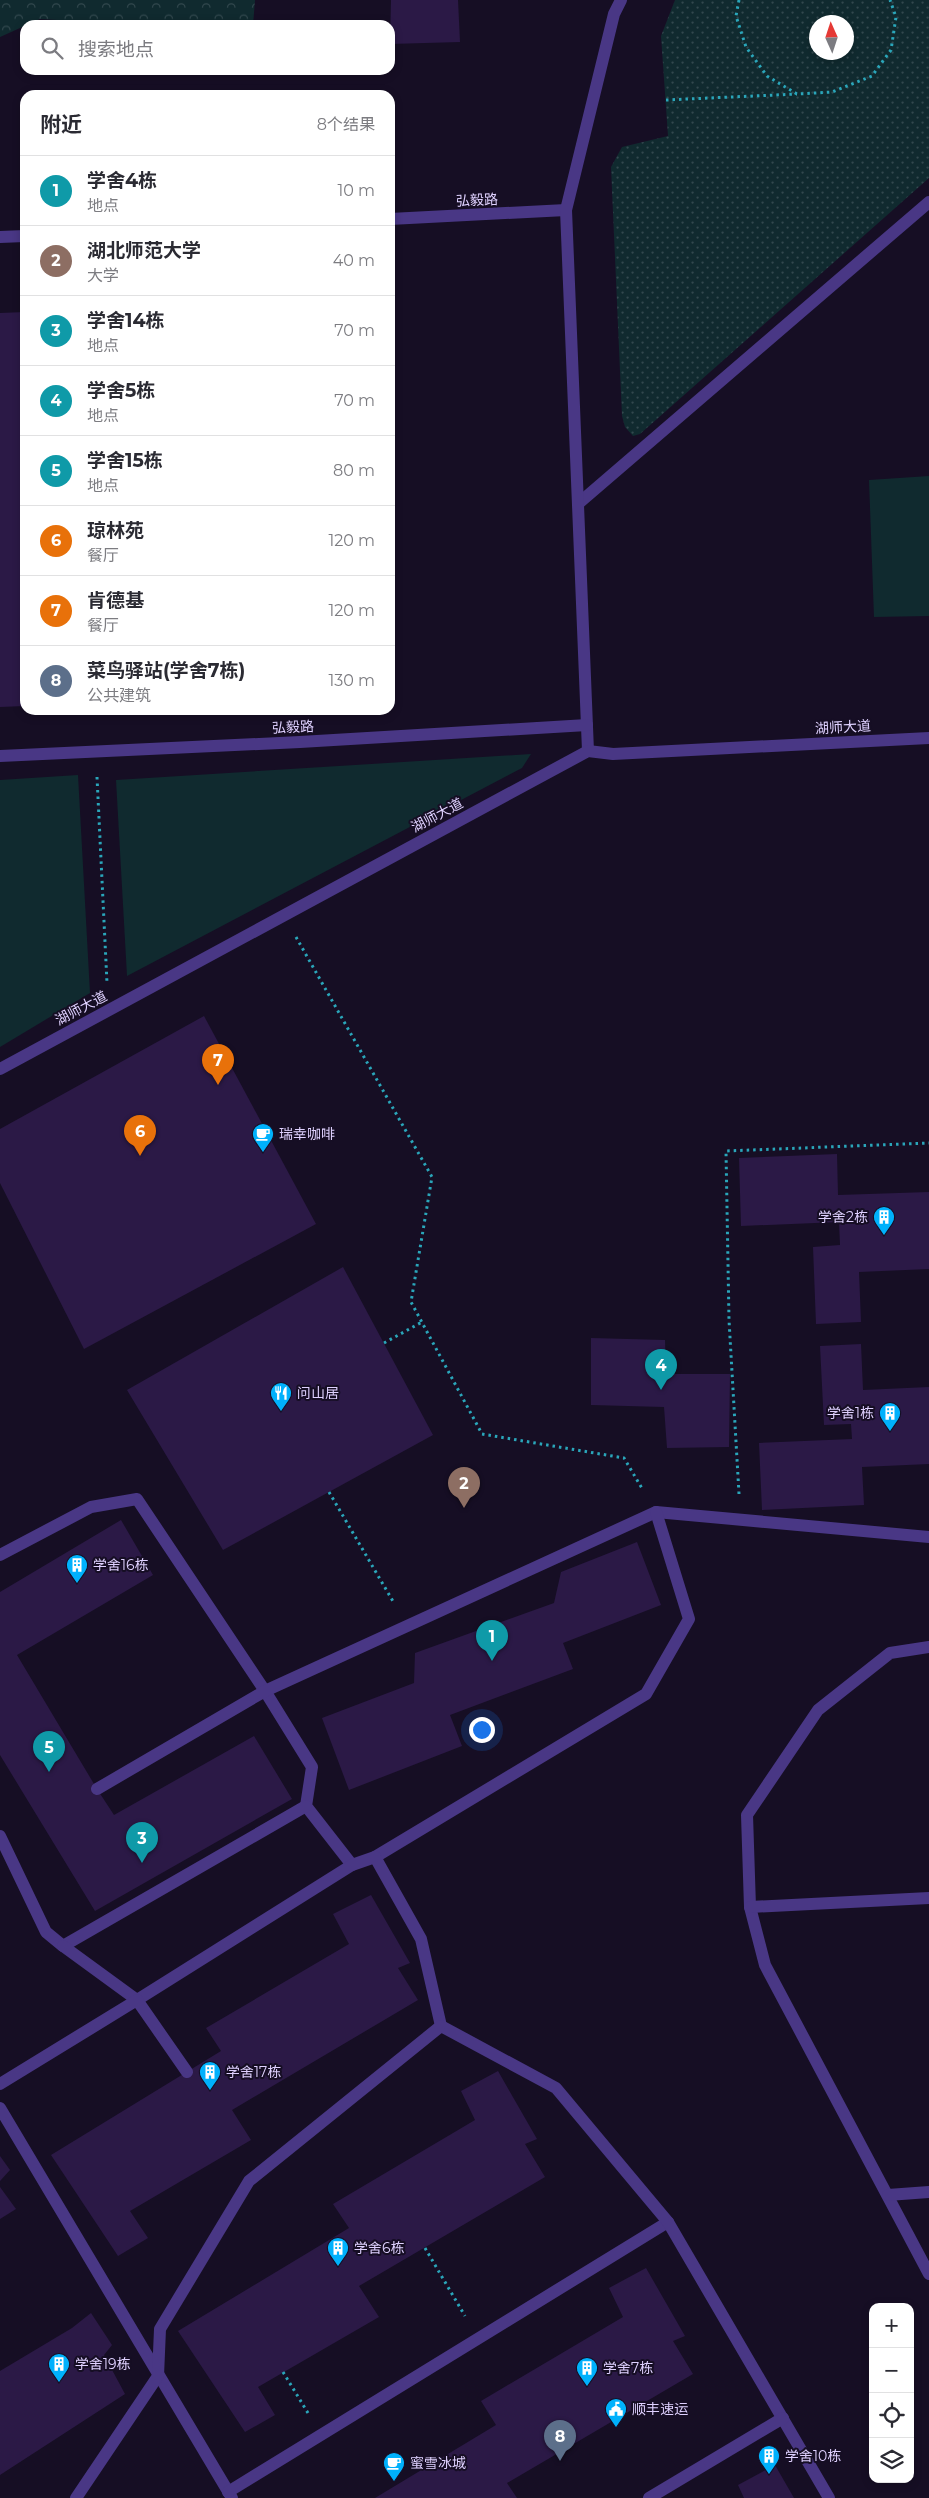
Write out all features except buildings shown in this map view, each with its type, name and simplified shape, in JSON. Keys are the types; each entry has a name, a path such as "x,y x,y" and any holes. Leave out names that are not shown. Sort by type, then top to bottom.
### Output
{"street":[{"path":"588,751 566,210 614,14 621,0"},
{"path":"578,503 929,202"},
{"name":"弘毅路","path":"395,219 566,210"},
{"path":"0,237 20,236"},
{"name":"弘毅路","path":"0,756 310,742 588,725"},
{"name":"湖师大道","path":"0,1069 588,751 613,754 929,738"},
{"path":"0,1555 91,1507 137,1499 265,1692 312,1767 306,1806 352,1865"},
{"path":"0,2084 352,1865 375,1857 646,1694 689,1619 656,1512"},
{"path":"98,1788 265,1692 656,1512 929,1537"},
{"path":"929,1647 890,1653 818,1710 747,1815 750,1907 765,1965 929,2274"},
{"path":"63,1946 306,1806"},
{"path":"0,1836 46,1932 137,2000 187,2072"},
{"path":"375,1857 421,1939 441,2026 556,2088 668,2222 829,2498"},
{"path":"750,1907 929,1898"},
{"path":"76,2498 158,2376 160,2329 249,2181 441,2026"},
{"path":"0,2108 230,2495 322,2434 668,2222"},
{"path":"888,2195 929,2192"},
{"path":"649,2498 782,2418"}],"path":[{"path":"739,0 736,16 746,48 767,76 797,94"},
{"path":"666,100 832,92 872,76 891,50 896,17 890,0"},
{"path":"96,751 108,1010"},
{"path":"283,915 432,1177 411,1302 482,1434 624,1458 656,1512"},
{"path":"741,1520 729,1320 726,1151 929,1142"},
{"path":"384,1343 422,1322"},
{"path":"329,1492 408,1626"},
{"path":"425,2248 478,2339"},
{"path":"283,2372 322,2434"}],"green space":[{"path":"0,0 255,0 253,20 20,20 20,28 0,37"},
{"path":"675,0 929,0 929,178 640,434 633,436 625,427 622,416 611,167 622,147 668,136 661,36"},
{"path":"929,476 929,616 874,617 869,480"},
{"path":"531,754 522,768 127,976 116,780"},
{"path":"78,775 90,993 0,1047 0,780"}],"place":[{"name":"肯德基","path":"218,1085"},
{"name":"瑞幸咖啡","path":"263,1153"},
{"name":"琼林苑","path":"140,1156"},
{"name":"学舍2栋","path":"884,1236"},
{"name":"学舍5栋","path":"661,1390"},
{"name":"问山居","path":"281,1412"},
{"name":"学舍1栋","path":"890,1432"},
{"name":"湖北师范大学","path":"464,1508"},
{"name":"学舍16栋","path":"77,1584"},
{"name":"学舍4栋","path":"492,1661"},
{"name":"学舍15栋","path":"49,1772"},
{"name":"学舍14栋","path":"142,1863"},
{"name":"学舍17栋","path":"210,2091"},
{"name":"学舍6栋","path":"338,2267"},
{"name":"学舍19栋","path":"59,2383"},
{"name":"学舍7栋","path":"587,2387"},
{"name":"顺丰速运","path":"616,2428"},
{"name":"菜鸟驿站(学舍7栋)","path":"560,2461"},
{"name":"学舍10栋","path":"769,2475"},
{"name":"蜜雪冰城","path":"394,2482"}]}
